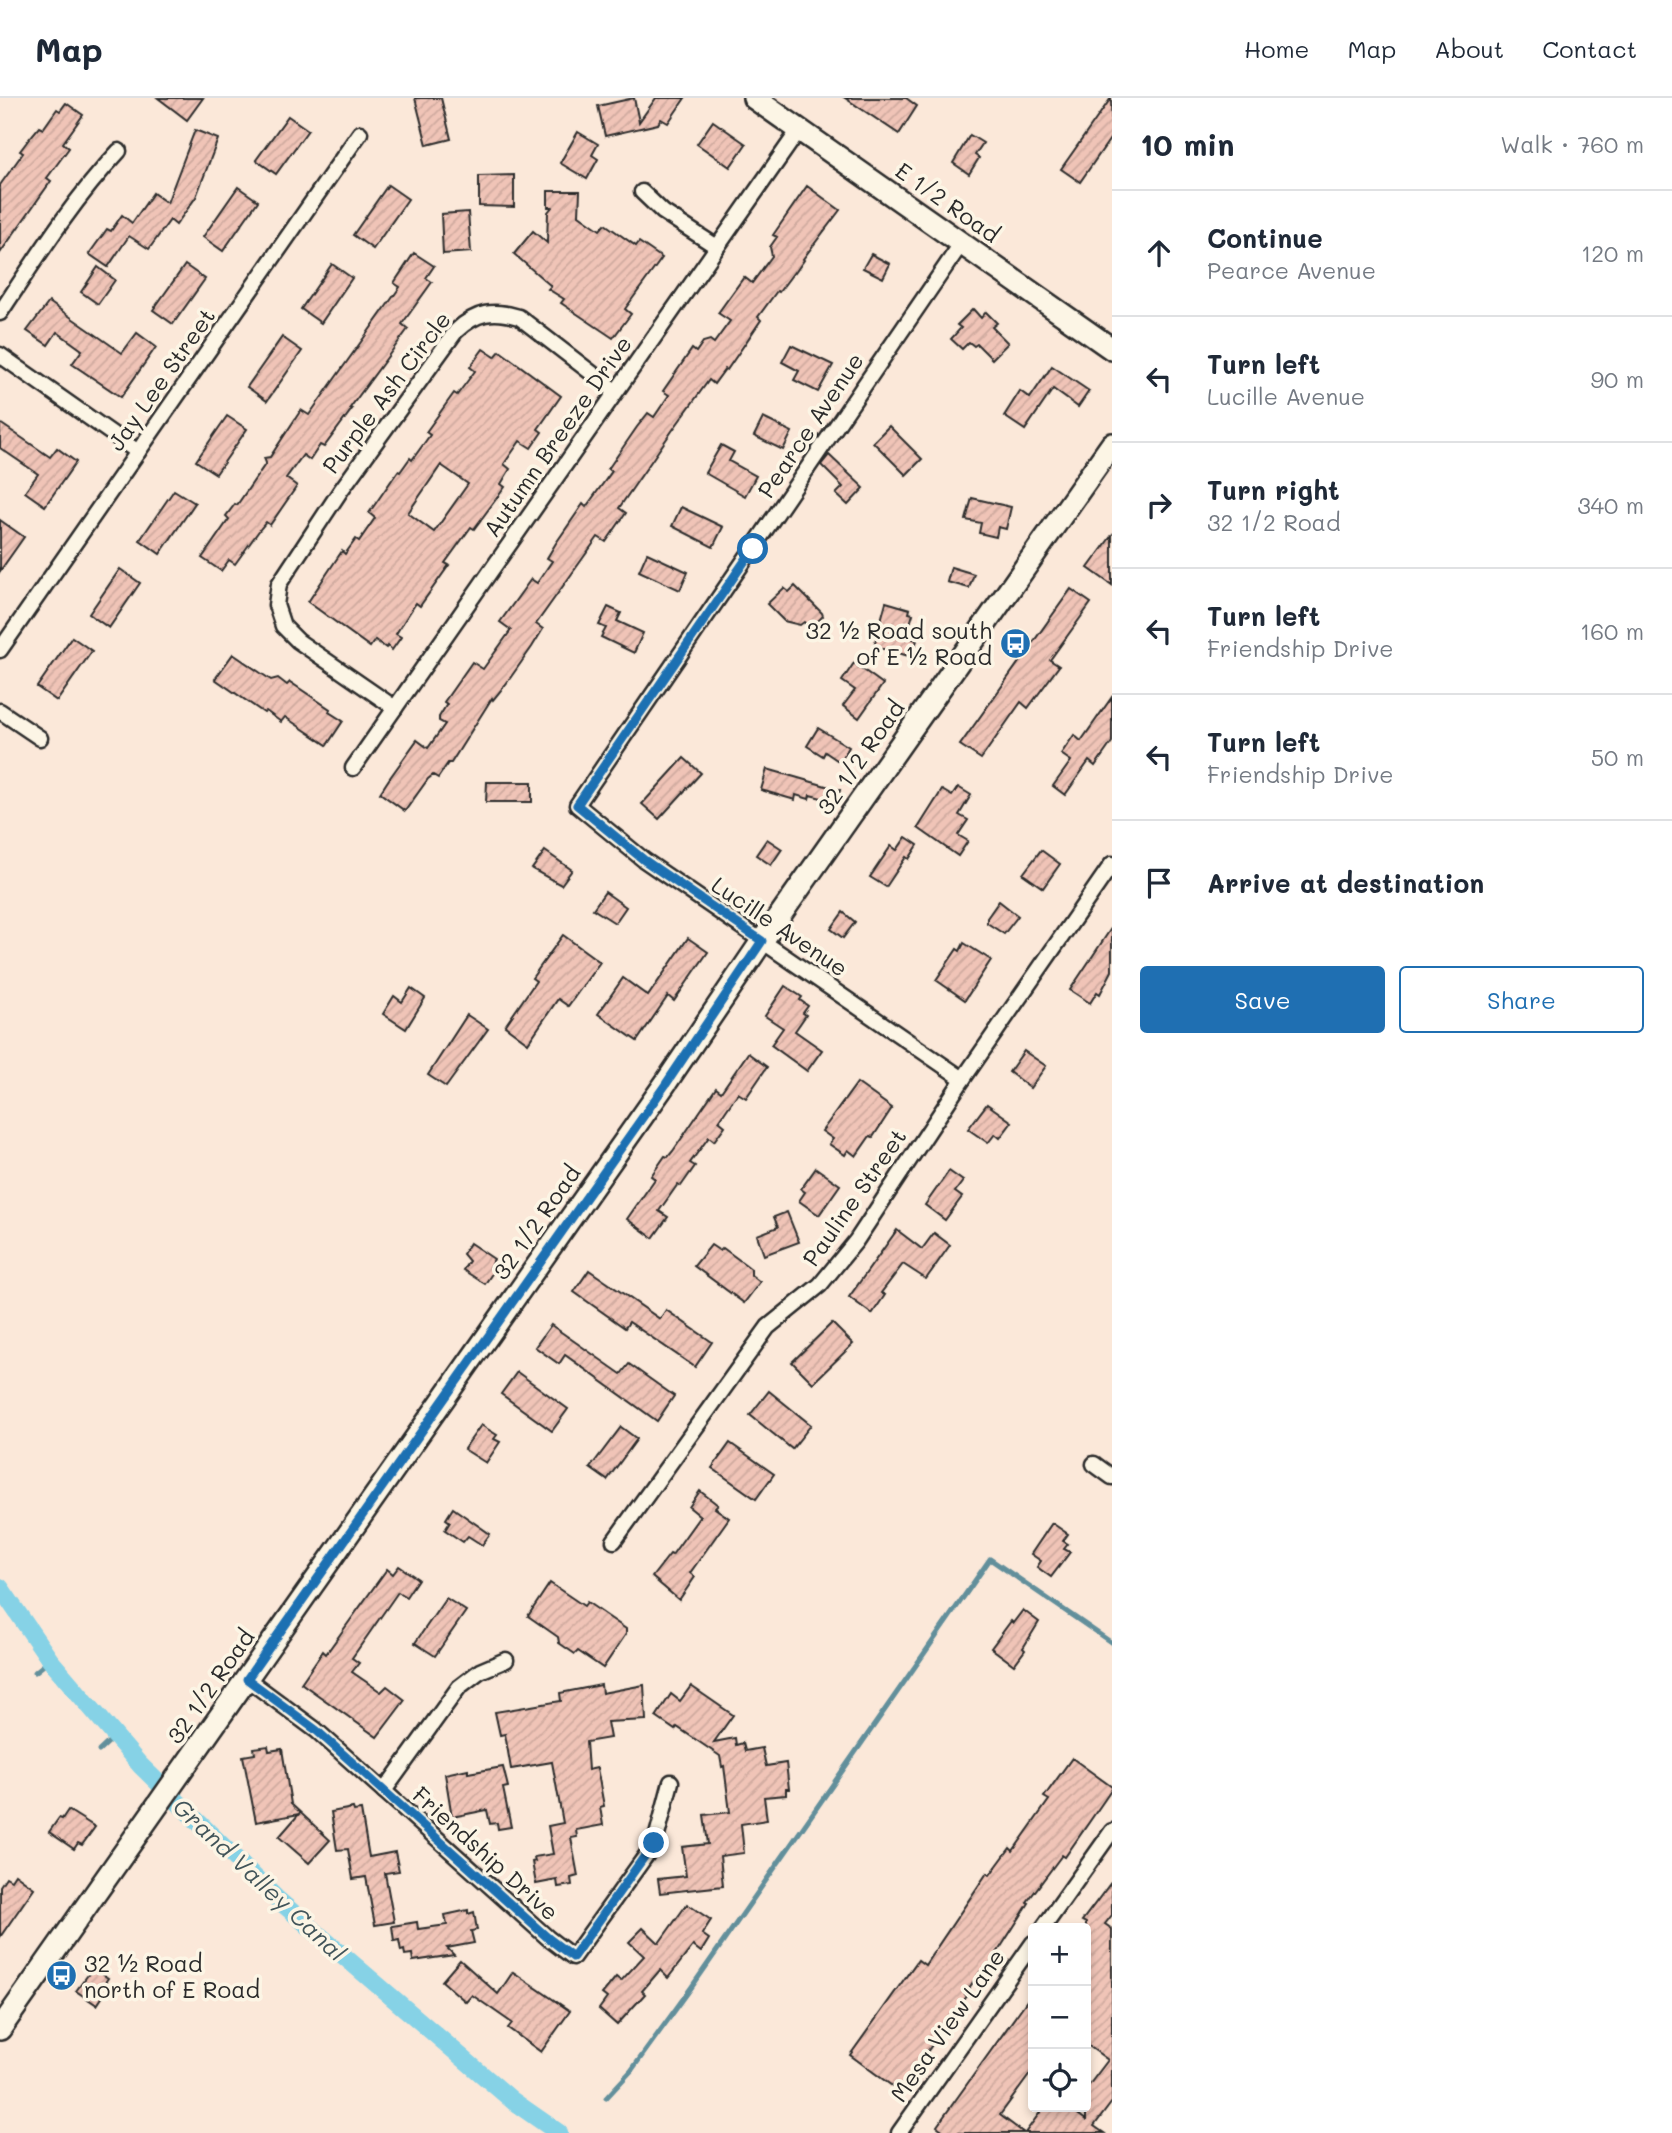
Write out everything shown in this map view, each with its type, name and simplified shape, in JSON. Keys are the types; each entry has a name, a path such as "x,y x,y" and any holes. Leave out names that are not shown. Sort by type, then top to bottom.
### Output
{"street":[{"name":"E 1/2 Road","path":"754,98 1112,349"},
{"name":"Autumn Breeze Drive","path":"353,768 799,130"},
{"name":"Jay Lee Street","path":"0,650 360,133"},
{"path":"0,313 68,211 119,151"},
{"path":"642,192 663,212 717,247"},
{"name":"Pearce Avenue","path":"577,805 961,244"},
{"name":"Purple Ash Circle","path":"395,708 298,641 283,626 276,606 278,584 341,490 456,331 471,317 501,312 519,317 615,391"},
{"path":"0,355 138,452"},
{"name":"32 1/2 Road","path":"0,2029 666,1084 762,941 1112,444"},
{"path":"0,711 40,738"},
{"name":"Lucille Avenue","path":"577,805 644,860 963,1079"},
{"name":"Pauline Street","path":"614,1541 768,1327 820,1285 856,1241 963,1079 1112,864"},
{"path":"1094,1464 1112,1476"},
{"path":"384,1791 459,1687 480,1671 506,1660"},
{"name":"Friendship Drive","path":"247,1679 316,1730 548,1938 573,1957 654,1843 671,1782"},
{"path":"1047,1923 1112,1831"},
{"name":"Mesa View Lane","path":"899,2133 1028,1949"}],"building":[{"path":"158,98 203,98 187,120"},
{"path":"415,98 441,98 451,139 427,145"},
{"path":"634,98 639,122 656,98 685,98 668,123 661,119 658,124 605,136 598,106"},
{"path":"845,98 906,98 917,106 899,134"},
{"path":"1111,98 1112,136 1080,182 1061,169"},
{"path":"66,103 83,115 63,143 69,148 47,178 51,181 0,253 0,185 23,153 20,151 29,139 39,127 43,129 57,109 60,111"},
{"path":"288,116 308,130 276,174 256,160"},
{"path":"713,121 746,144 730,167 697,144"},
{"path":"195,130 218,139 196,197 176,225 170,220 149,249 129,236 108,267 89,254 107,229 111,231 122,215 132,223 153,193 167,203"},
{"path":"578,132 598,144 592,155 598,159 587,179 560,163"},
{"path":"970,135 983,143 975,155 979,158 969,174 953,163"},
{"path":"514,175 514,207 479,206 479,176"},
{"path":"388,185 408,199 373,249 353,235"},
{"path":"807,186 840,210 795,273 779,292 777,291 758,317 761,320 727,370 725,369 714,384 709,380 672,431 619,508 626,513 606,542 598,537 536,624 543,629 532,647 506,684 493,700 492,698 451,763 448,763 438,778 433,775 428,779 405,811 380,793 389,779 417,740 428,748 445,724 439,721 447,704 444,702 472,662 483,669 511,630 500,622 531,579 537,583 552,561 547,558 556,543 583,504 586,507 612,471 608,469 637,427 648,413 654,417 669,395 663,391 692,349 696,352 703,342 710,340 714,343 730,321 718,313 744,277 752,283 772,256 770,247 777,237 773,235"},
{"path":"238,187 258,201 223,251 203,237"},
{"path":"548,191 580,191 579,215 600,230 605,224 636,246 639,242 662,258 625,309 631,314 613,338 561,303 564,299 548,289 551,286 514,254 533,231 547,243 548,212 552,207 548,207"},
{"path":"468,212 471,252 443,254 441,214"},
{"path":"414,253 434,266 426,278 432,282 402,324 408,329 324,447 320,445 310,460 303,455 286,478 297,486 270,525 266,522 235,564 229,560 221,571 202,558 229,519 226,516 235,504 237,505 266,463 264,458 270,457 301,410 309,415 400,287 394,283"},
{"path":"871,254 890,264 883,278 863,268"},
{"path":"332,264 352,278 321,323 301,309"},
{"path":"185,265 205,279 173,324 153,310"},
{"path":"98,267 115,280 98,304 81,292"},
{"path":"49,302 122,353 137,333 156,347 121,397 72,364 82,350 57,332 48,345 27,331"},
{"path":"973,309 981,318 986,312 997,323 992,327 1008,343 992,359 977,344 974,346 969,342 962,349 951,339 961,328 957,325"},
{"path":"282,337 302,351 267,401 247,387"},
{"path":"791,345 833,365 818,392 794,380 799,371 782,362"},
{"path":"483,349 495,357 500,351 561,396 538,429 542,432 531,448 520,441 504,464 510,469 501,484 505,487 445,563 449,565 420,606 416,603 396,634 401,637 392,650 375,640 370,647 308,602 342,551 345,554 356,539 359,541 375,518 369,513 398,471 400,472 410,458 412,460 430,435 426,432 454,393 457,395 475,371 470,367","holes":["441,465 468,484 434,532 408,513"]},
{"path":"1052,366 1089,391 1078,407 1053,389 1025,430 1004,416 1020,391 1030,398"},
{"path":"227,416 247,429 216,474 196,461"},
{"path":"763,418 792,432 783,450 754,436"},
{"path":"0,423 50,457 57,448 76,462 45,506 25,492 38,474 0,448"},
{"path":"889,426 922,459 906,475 873,442"},
{"path":"721,445 734,452 729,461 756,476 745,496 705,473"},
{"path":"829,455 864,488 848,505 836,494 843,487 821,465"},
{"path":"174,490 195,503 160,554 140,540"},
{"path":"972,498 1011,507 1006,529 998,527 996,537 979,533 981,523 966,520"},
{"path":"681,507 723,527 713,547 672,526"},
{"path":"0,520 24,537 0,571"},
{"path":"1112,535 1112,585 1088,568"},
{"path":"647,553 688,572 680,590 639,571"},
{"path":"951,567 974,574 969,588 947,582"},
{"path":"120,569 140,583 109,628 89,614"},
{"path":"795,586 822,613 823,616 810,629 804,622 800,625 784,621 767,604 784,588 789,592"},
{"path":"1071,589 1091,603 1050,660 1059,666 1028,708 1021,702 981,759 960,745"},
{"path":"886,602 910,609 909,613 913,614 906,637 917,640 912,657 874,646"},
{"path":"608,607 621,613 617,621 643,633 634,653 601,637 606,628 599,625"},
{"path":"72,637 92,651 57,701 37,687"},
{"path":"233,654 271,680 278,678 287,685 290,682 343,721 327,745 285,717 281,722 266,711 264,713 215,679"},
{"path":"854,663 883,684 859,718 843,706 855,690 842,681"},
{"path":"1112,697 1112,742 1095,766 1089,761 1065,795 1053,786 1071,761 1061,754 1074,735 1081,741"},
{"path":"818,728 849,747 840,762 825,752 823,756 807,746"},
{"path":"684,758 701,773 659,819 642,804"},
{"path":"767,769 840,790 837,802 810,795 809,799 796,795 795,800 761,790"},
{"path":"487,782 532,782 532,802 486,802"},
{"path":"958,787 971,795 959,815 968,820 958,835 968,841 958,856 918,828 942,790 952,796"},
{"path":"906,837 918,845 909,859 906,857 886,887 870,877 891,846 897,850"},
{"path":"767,839 782,849 771,865 756,855"},
{"path":"1041,850 1060,864 1043,888 1023,874"},
{"path":"545,851 572,870 561,885 532,869"},
{"path":"605,892 626,907 615,923 593,909"},
{"path":"999,901 1018,916 1004,934 987,923 987,918"},
{"path":"843,912 855,922 843,938 831,929"},
{"path":"1112,927 1112,971 1100,994 1097,992 1090,1003 1070,990"},
{"path":"563,935 600,962 568,1006 558,999 528,1043 505,1026 536,981 532,978"},
{"path":"688,938 708,952 674,1001 668,996 637,1041 598,1014 623,978 648,996"},
{"path":"964,943 991,960 965,1000 936,980"},
{"path":"785,986 802,997 800,1000 808,1006 803,1013 806,1015 795,1031 822,1050 807,1071 771,1045 783,1028 765,1016"},
{"path":"411,988 425,998 406,1029 383,1014 394,996 402,1002"},
{"path":"467,1015 488,1029 446,1087 428,1075"},
{"path":"1024,1051 1046,1066 1030,1088 1009,1072"},
{"path":"748,1053 767,1067 746,1098 738,1093 719,1121 725,1126 714,1141 709,1137 690,1163 695,1166 659,1211 668,1217 653,1238 627,1219 655,1179 651,1176 665,1156 668,1157 673,1151 716,1088 721,1092"},
{"path":"857,1083 892,1108 873,1137 870,1136 856,1156 848,1150 845,1155 829,1144 833,1139 822,1131"},
{"path":"987,1104 1012,1122 1000,1138 995,1134 988,1143 968,1129"},
{"path":"816,1168 840,1185 819,1215 799,1201 805,1192 801,1189"},
{"path":"949,1171 963,1181 955,1192 962,1197 945,1220 925,1205"},
{"path":"787,1212 799,1242 764,1255 757,1235 778,1227 774,1217"},
{"path":"897,1230 922,1249 934,1233 950,1245 926,1279 903,1264 881,1293 885,1295 872,1314 849,1297"},
{"path":"470,1243 494,1259 490,1266 495,1269 485,1284 463,1270 469,1261 463,1254"},
{"path":"711,1245 720,1251 723,1248 746,1265 751,1269 751,1275 760,1282 744,1303 694,1266"},
{"path":"589,1270 660,1319 666,1310 712,1342 695,1367 629,1322 625,1328 574,1292"},
{"path":"832,1323 853,1344 813,1383 792,1362"},
{"path":"551,1325 621,1374 629,1364 674,1396 657,1421 565,1355 559,1364 535,1347"},
{"path":"517,1372 568,1409 552,1431 501,1394"},
{"path":"769,1391 811,1425 792,1449 750,1415"},
{"path":"481,1425 497,1435 494,1439 500,1442 486,1463 464,1449"},
{"path":"621,1427 637,1439 607,1480 590,1468"},
{"path":"730,1443 774,1474 756,1499 712,1468"},
{"path":"700,1491 718,1505 715,1508 729,1518 690,1573 695,1577 679,1600 652,1577 670,1554 672,1555 700,1516 689,1507"},
{"path":"453,1508 490,1534 482,1545 468,1536 463,1542 445,1530 450,1522 446,1519"},
{"path":"1052,1523 1068,1534 1063,1541 1068,1544 1064,1549 1070,1552 1051,1577 1037,1567 1041,1561 1031,1554"},
{"path":"399,1566 418,1579 406,1597 398,1592 352,1658 359,1663 352,1672 381,1692 387,1686 405,1700 377,1737 301,1683 323,1651 326,1654 387,1569 393,1574"},
{"path":"550,1583 584,1606 587,1602 626,1629 626,1634 603,1668 578,1651 575,1654 559,1643 558,1637 528,1616"},
{"path":"446,1598 466,1611 435,1656 415,1643"},
{"path":"1023,1610 1039,1622 1014,1665 991,1648"},
{"path":"601,1685 602,1693 644,1685 646,1720 607,1722 610,1738 586,1742 588,1770 597,1768 604,1806 600,1807 603,1825 576,1830 577,1837 571,1838 578,1876 571,1878 572,1885 558,1887 557,1880 536,1884 532,1862 535,1861 534,1857 553,1854 548,1826 563,1823 552,1762 511,1769 505,1734 500,1735 495,1712 561,1701 560,1693"},
{"path":"691,1686 733,1715 714,1742 735,1738 736,1745 743,1743 745,1751 762,1748 766,1766 786,1763 789,1789 786,1789 786,1795 764,1797 767,1820 741,1824 744,1853 720,1856 723,1886 660,1893 658,1879 686,1876 682,1847 708,1844 704,1815 730,1812 724,1766 722,1767 720,1756 677,1727 675,1730 656,1717 671,1694 680,1701"},
{"path":"268,1746 269,1751 282,1749 291,1804 330,1840 309,1863 279,1837 299,1814 256,1822 243,1756 255,1754 254,1748"},
{"path":"1072,1758 1112,1789 1065,1857 1062,1855 1027,1902 1029,1903 983,1975 980,1972 965,1994 967,1996 899,2091 850,2055 918,1960 925,1965 987,1873 990,1875 1010,1848 1013,1851 1049,1800 1044,1797"},
{"path":"503,1767 508,1787 503,1788 511,1827 498,1829 497,1823 490,1824 487,1810 452,1817 445,1774 468,1769 468,1773"},
{"path":"353,1808 354,1811 361,1810 369,1857 395,1852 399,1871 385,1873 394,1922 375,1925 366,1877 353,1879 348,1849 337,1850 331,1812"},
{"path":"68,1810 95,1827 82,1845 78,1843 74,1849 49,1832"},
{"path":"15,1874 34,1888 0,1937 0,1886 6,1877 11,1880"},
{"path":"1112,1881 1112,1915 1105,1924 1112,1929 1112,2102 1094,2126 1104,2133 1025,2133 1040,2112 1075,2112 1086,2120 1086,2112 1091,2112 1091,2082 1108,2060 1091,2048 1091,1923 1082,1921"},
{"path":"687,1904 711,1920 702,1934 709,1939 701,1952 693,1946 668,1978 660,1970 642,1991 645,1994 617,2025 599,2009 607,1998 602,1994 616,1977 621,1981 644,1956 629,1942 643,1928 659,1943"},
{"path":"468,1910 468,1914 474,1912 477,1930 471,1931 474,1943 447,1948 454,1955 413,1961 412,1954 405,1955 404,1950 401,1951 399,1940 394,1941 392,1926 417,1922 418,1929 447,1925 445,1915"},
{"path":"460,1960 498,1994 513,1972 570,2011 541,2052 508,2028 512,2023 472,1995 466,2002 442,1981"},
{"path":"93,1968 108,1978 100,1990 105,1993 97,2005 76,1991"},
{"path":"1028,1999 1028,2077 1000,2115 1024,2133 946,2133 937,2126"}],"waterway":[{"path":"606,2098 631,2071 691,1988 990,1559 1112,1643"},
{"name":"Grand Valley Canal","path":"0,1587 50,1660 140,1765 276,1898 513,2101 559,2133"},
{"path":"35,1672 50,1660"},
{"path":"99,1751 115,1736"}],"place":[{"name":"32 ½ Road south of E ½ Road","path":"1015,643"},
{"name":"32 ½ Road north of E Road","path":"61,1976"}],"route":[{"path":"654,1843 573,1957 548,1938 316,1730 247,1679 666,1084 762,941 644,860 577,805 753,549"}]}
